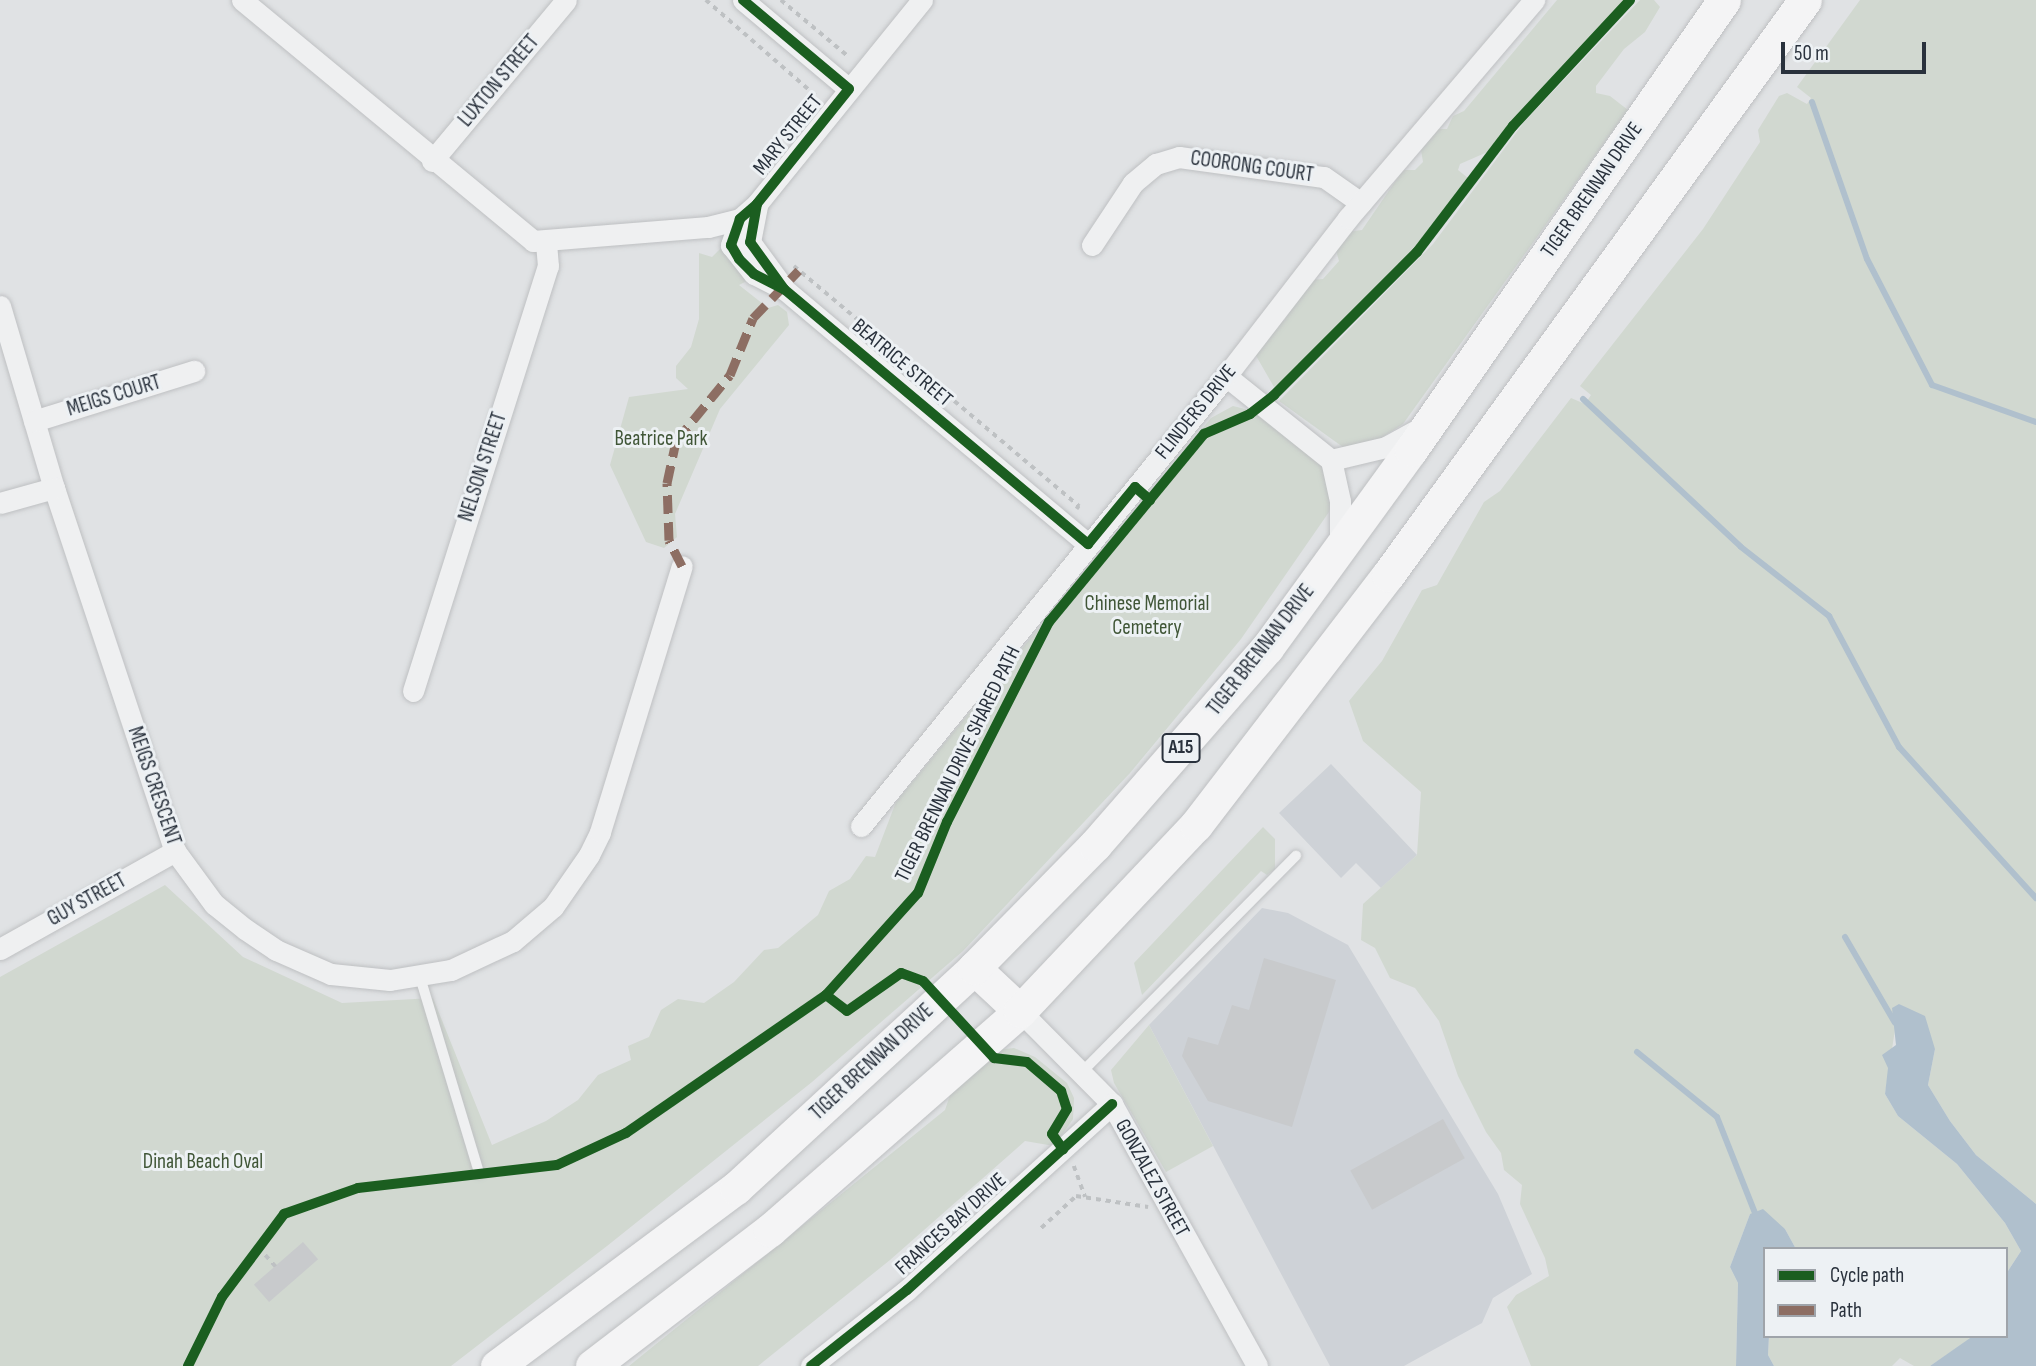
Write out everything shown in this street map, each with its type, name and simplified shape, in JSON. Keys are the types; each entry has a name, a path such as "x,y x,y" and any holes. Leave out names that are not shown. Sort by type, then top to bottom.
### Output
{"main road":[{"name":"TIGER BRENNAN DRIVE","path":"497,1366 736,1188 974,968 1152,782 1266,648 1432,421 1724,0"},
{"path":"592,1366 770,1230 1020,1011 1196,825 1254,754 1594,296 1805,0"},
{"path":"974,968 1020,1011"}],"street":[{"path":"242,0 523,236 546,243 731,231"},
{"name":"LUXTON STREET","path":"432,161 566,0"},
{"path":"743,0 849,89"},
{"name":"MARY STREET","path":"731,231 757,204 922,0"},
{"name":"FLINDERS DRIVE","path":"861,826 1226,376 1361,203 1534,0"},
{"name":"COORONG COURT","path":"1092,245 1133,183 1156,164 1179,157 1324,177 1361,203"},
{"name":"BEATRICE STREET","path":"731,231 784,289 1088,544"},
{"name":"NELSON STREET","path":"412,691 548,266 546,243"},
{"name":"MEIGS CRESCENT","path":"0,306 54,488 175,851 214,904 276,950 349,977 419,977 451,970 513,941 544,917 574,879 600,832 682,566"},
{"name":"MEIGS COURT","path":"34,421 194,371"},
{"path":"1226,376 1331,460 1340,501 1340,546"},
{"path":"1331,460 1386,447 1432,421"},
{"path":"0,503 54,488"},
{"name":"GUY STREET","path":"0,949 175,851"},
{"name":"GONZALEZ STREET","path":"1020,1011 1083,1071 1112,1104 1257,1366"},
{"name":"FRANCES BAY DRIVE","path":"811,1366 907,1290 1112,1104"}],"lane":[{"path":"1083,1071 1296,856"},
{"path":"419,977 479,1171"}],"path":[{"path":"706,0 818,96"},
{"path":"781,0 849,57"},
{"path":"790,263 1079,506"},
{"path":"1063,1149 1076,1168 1085,1196"},
{"path":"1041,1228 1076,1196 1148,1207 1153,1218"},
{"path":"251,1258 262,1244 276,1267"}],"shaded area":[{"path":"1331,764 1417,855 1381,888 1356,863 1341,878 1279,813"},
{"path":"1262,908 1288,913 1348,945 1498,1194 1532,1274 1493,1298 1482,1323 1404,1366 1330,1366 1149,1025"}],"green space":[{"path":"1557,0 1626,0 1506,133 1499,136 1492,150 1460,164 1458,170 1468,178 1421,242 1293,373 1274,387 1255,354 1269,325 1285,320 1288,298 1307,280 1323,279 1339,261 1335,247 1347,232 1362,230 1403,170 1415,170 1423,162 1421,150 1438,129 1447,129 1453,116 1464,111"},
{"path":"1640,0 1654,0 1660,7 1645,32 1624,49 1596,86 1596,93 1610,96 1628,110 1403,424 1375,442 1347,450 1279,401 1433,244 1525,121"},
{"path":"1860,0 2036,0 2036,1204 1976,1155 1950,1121 1928,1085 1935,1049 1914,1014 1899,1004 1885,1094 1898,1116 1957,1164 2005,1223 2021,1251 2008,1271 2008,1247 1795,1247 1785,1229 1750,1214 1730,1267 1738,1283 1736,1366 1531,1366 1507,1307 1516,1295 1549,1276 1545,1258 1520,1204 1522,1185 1504,1170 1501,1153 1486,1132 1458,1076 1439,1021 1415,988 1390,978 1375,948 1361,940 1363,904 1417,855 1421,792 1363,741 1349,701 1382,661 1422,590 1437,585 1484,502 1500,491 1571,398 1585,404 1591,395 1580,386 1703,229 1760,142 1758,130 1779,96 1787,93 1807,104 1811,98 1797,87"},
{"name":"Beatrice Park","path":"723,246 747,281 739,285 768,308 778,305 787,312 789,325 720,409 675,514 677,537 664,548 646,542 610,465 629,397 688,389 676,378 676,366 691,347 699,319 699,253 712,257"},
{"path":"1233,406 1261,413 1325,467 1333,498 1329,512 1241,639 1130,773 963,951 812,1082 607,1246 451,1366 0,1366 0,977 165,885 243,957 342,1003 433,998 492,1145 546,1121 578,1100 598,1075 631,1060 628,1046 649,1037 661,1010 678,999 704,1003 734,982 764,950 778,948 818,915 829,891 850,879 866,856 875,857 896,802 1211,418"},
{"path":"1263,827 1275,839 1275,869 1267,875 1261,871 1142,995 1134,963"},
{"path":"1149,1025 1213,1146 1166,1172 1114,1083 1111,1070"},
{"path":"1014,1048 1035,1057 1067,1083 1074,1098 1073,1119 1054,1146 1025,1141 890,1260 758,1366 629,1366 945,1110 952,1089 996,1050"},
{"path":"1769,1338 1972,1338 1930,1366 1914,1366 1900,1358 1892,1366 1774,1366 1768,1355"}],"water":[{"path":"1899,1004 1925,1016 1935,1049 1928,1085 1950,1121 1976,1155 2036,1204 2036,1366 1930,1366 1970,1338 2008,1338 2008,1271 2021,1251 2005,1223 1957,1164 1898,1116 1885,1094 1888,1068 1882,1055 1896,1045 1892,1008"},
{"path":"1763,1209 1785,1229 1795,1247 1763,1247 1763,1338 1769,1338 1768,1355 1774,1366 1736,1366 1738,1283 1730,1267 1750,1214"}],"building":[{"path":"1264,958 1336,980 1292,1127 1208,1101 1182,1056 1188,1037 1218,1045 1232,1005 1249,1010"},
{"path":"1443,1119 1465,1158 1372,1210 1350,1170"},
{"path":"303,1242 318,1259 269,1302 254,1285"}],"waterway":[{"path":"1812,102 1867,259 1932,385 2036,422"},
{"path":"1583,399 1741,547 1829,616 1899,747 2036,898"},
{"path":"1845,937 1895,1023"},
{"path":"1637,1052 1717,1117 1757,1218"}],"marked path":[{"path":"682,566 669,540 667,483 676,441 730,375 753,318 799,270"}],"cycle path":[{"path":"743,0 849,89 757,204 740,219 731,245 739,259 754,274 784,289 1088,544 1135,487 1150,500"},
{"name":"TIGER BRENNAN DRIVE SHARED PATH","path":"188,1366 222,1297 284,1214 358,1188 557,1165 626,1133 826,995 918,893 947,822 1049,622 1204,434 1250,414 1274,395 1417,252 1513,126 1630,0"},
{"path":"757,204 750,242 784,289"},
{"path":"826,995 847,1011 901,973 923,981 994,1058 1027,1062 1061,1091 1067,1109 1052,1134 1063,1149"},
{"path":"811,1366 907,1290 1112,1104"}],"park label":[{"name":"Chinese Memorial Cemetery","path":"1147,616"},
{"name":"Dinah Beach Oval","path":"203,1162"}]}
